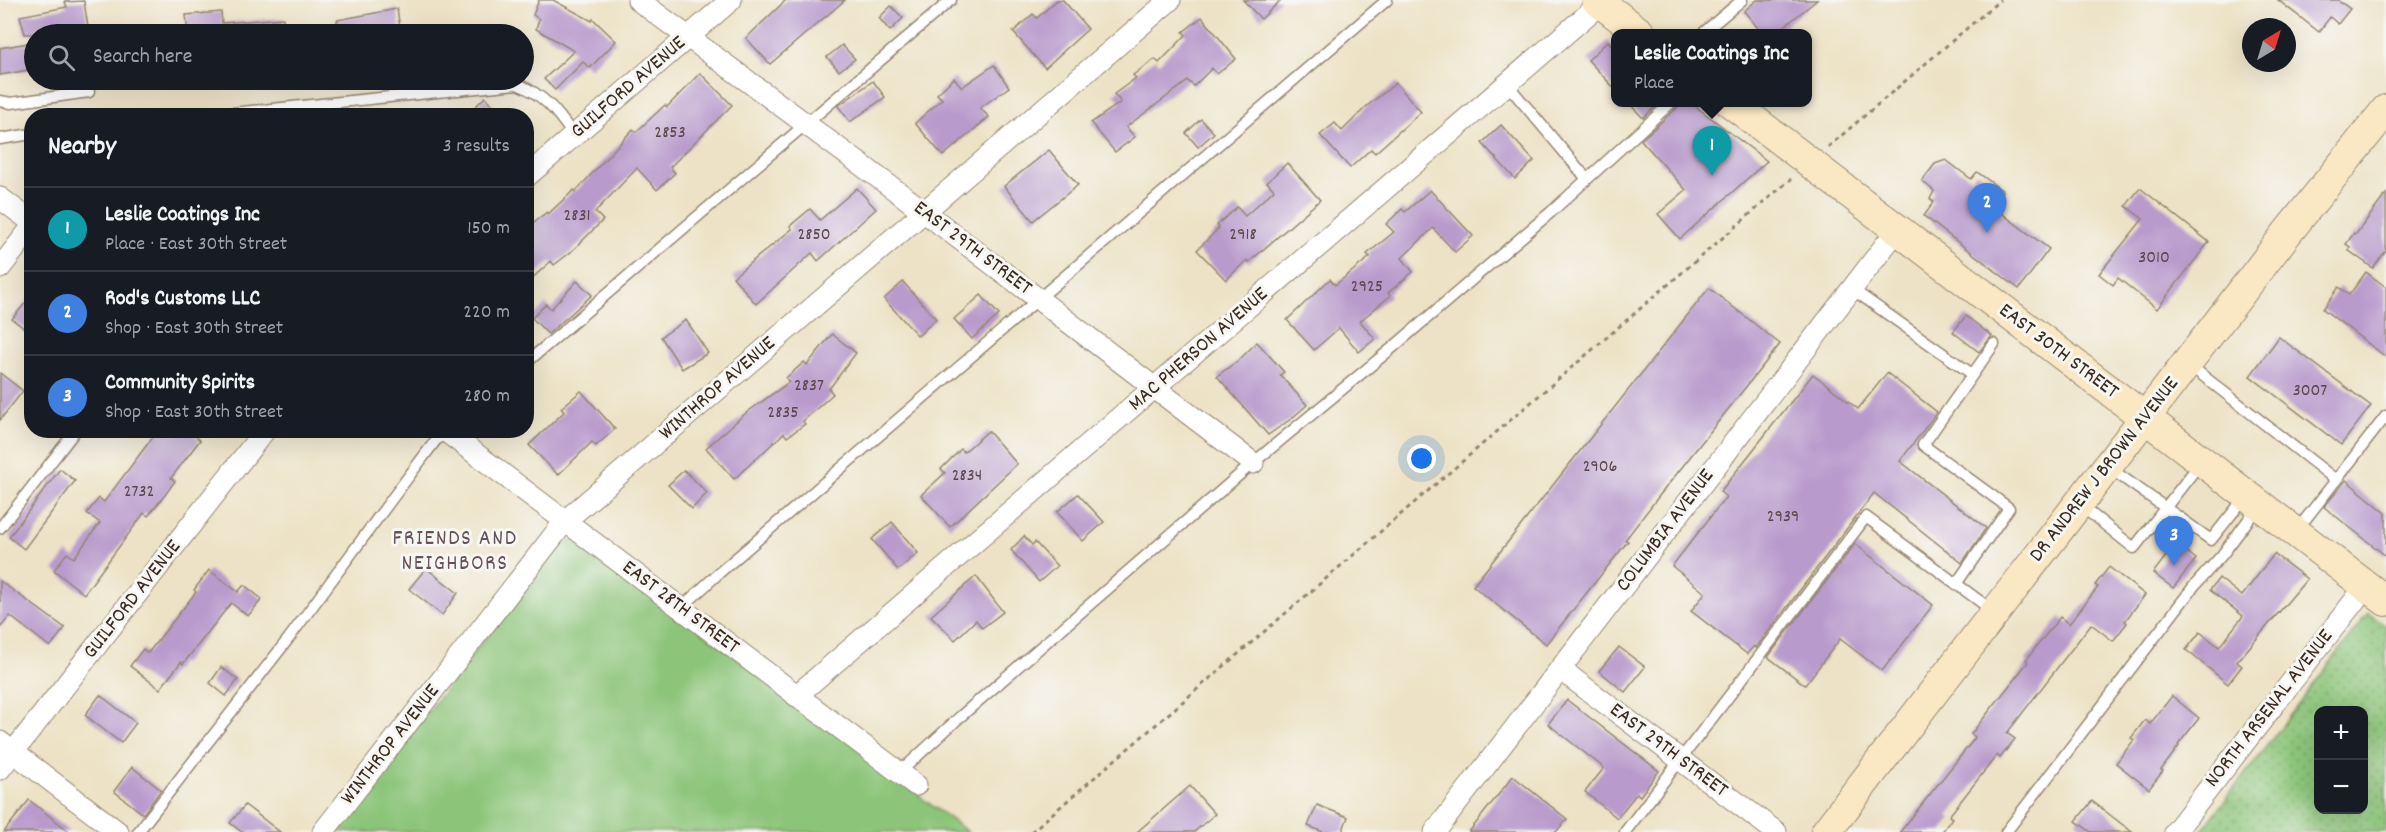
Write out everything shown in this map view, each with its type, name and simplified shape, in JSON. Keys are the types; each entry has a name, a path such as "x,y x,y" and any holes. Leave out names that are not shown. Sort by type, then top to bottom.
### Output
{"main road":[{"path":"1599,1 1635,29"},
{"name":"EAST 30TH STREET","path":"1737,107 2376,594"},
{"name":"DR ANDREW J BROWN AVENUE","path":"1826,832 2287,233 2385,112"}],"street":[{"name":"EAST 29TH STREET","path":"638,0 923,212 1253,463"},
{"name":"GUILFORD AVENUE","path":"534,170 731,0"},
{"name":"WINTHROP AVENUE","path":"323,832 565,520 1170,0"},
{"name":"MAC PHERSON AVENUE","path":"796,696 1507,84 1599,1"},
{"path":"0,198 24,216"},
{"name":"COLUMBIA AVENUE","path":"1435,832 1897,230"},
{"path":"0,268 24,237"},
{"name":"GUILFORD AVENUE","path":"0,769 7,747 258,438"},
{"name":"EAST 28TH STREET","path":"455,438 907,779"},
{"name":"NORTH ARSENAL AVENUE","path":"2175,832 2376,594"},
{"name":"EAST 29TH STREET","path":"1560,669 1776,832"},
{"path":"7,747 118,832"}],"lane":[{"path":"534,356 951,0"},
{"path":"681,608 1387,0"},
{"path":"1708,29 1742,0"},
{"path":"1507,84 1587,179"},
{"path":"282,108 458,90"},
{"path":"533,90 558,113 574,136"},
{"path":"0,101 11,103 88,92"},
{"path":"907,779 961,716 1253,463 1391,350 1666,107"},
{"path":"0,139 24,135"},
{"path":"1852,289 1972,374"},
{"path":"1956,584 2009,508 1923,445 1994,344"},
{"path":"2187,364 2336,480"},
{"path":"2295,533 2386,416"},
{"path":"0,528 70,438"},
{"path":"138,832 289,638 439,438"},
{"path":"2079,504 2134,548 2202,461"},
{"path":"2108,466 2211,540 2253,500"},
{"path":"2007,832 2167,621 2253,500"},
{"path":"1625,832 1866,517 1995,613"}],"path":[{"path":"1825,150 2000,0"},
{"path":"1031,832 1794,177"}],"green space":[{"path":"574,538 904,781 923,799 968,832 334,832 563,539 569,543"},
{"path":"2368,613 2386,626 2386,832 2201,832"}],"building":[{"path":"539,0 553,0 592,21 593,19 616,41 590,68 583,62 555,90 544,79 574,51 536,29 539,19 533,15"},
{"path":"786,0 845,0 770,64 746,38"},
{"path":"1057,0 1063,0 1088,29 1045,68 1013,32 1033,14 1037,18"},
{"path":"1243,0 1281,0 1261,19"},
{"path":"1757,0 1817,0 1781,29 1759,29 1744,11"},
{"path":"2278,0 2338,0 2350,9 2338,24 2330,17 2319,32"},
{"path":"84,1 87,24 24,24 24,30 20,16 67,7 65,2"},
{"path":"891,6 903,18 890,31 879,18"},
{"path":"397,9 399,24 337,24 337,20"},
{"path":"221,12 222,23 283,18 284,24 187,24 186,15"},
{"path":"1202,17 1236,59 1217,74 1212,68 1194,86 1188,81 1126,127 1135,137 1115,152 1091,123 1121,102 1114,94 1136,78 1133,75 1155,59 1159,63 1186,35 1183,32"},
{"path":"1608,41 1611,44 1611,85 1588,60"},
{"path":"24,44 24,71 0,75 0,48"},
{"path":"842,45 855,59 839,71 827,57"},
{"path":"994,65 1009,87 980,108 989,117 943,156 915,123 942,99 937,94 954,78 962,87"},
{"path":"700,73 732,105 670,167 675,173 657,190 637,168 595,212 603,220 571,252 554,265 551,261 534,277 534,222 547,212 548,214 574,190 575,192 633,129 636,132 665,105 667,107"},
{"path":"873,81 885,97 850,122 838,106"},
{"path":"1396,83 1421,112 1375,153 1371,149 1350,168 1320,135 1335,123 1342,131 1367,106"},
{"path":"485,97 495,108 474,108"},
{"path":"1633,107 1655,107 1643,118"},
{"path":"1697,107 1767,161 1680,239 1658,214 1686,190 1641,140 1677,108"},
{"path":"1201,119 1214,133 1198,147 1186,133"},
{"path":"1501,125 1534,161 1515,179 1482,143"},
{"path":"1049,150 1078,185 1033,221 1004,186"},
{"path":"1946,160 1971,179 1977,172 2003,191 1992,206 2049,249 2019,289 1924,216 1934,202 1930,199 1934,191 1922,181 1935,164"},
{"path":"1287,163 1320,200 1226,280 1197,250 1219,228 1217,225 1237,207 1245,216 1274,190 1267,182"},
{"path":"857,188 876,209 818,261 812,253 756,304 733,277 792,229 790,226 810,209 820,220"},
{"path":"2140,188 2209,242 2157,309 2118,278 2113,285 2099,274 2143,219 2126,206"},
{"path":"1430,190 1473,236 1455,252 1433,228 1402,258 1413,272 1388,293 1390,296 1360,321 1375,339 1359,352 1339,328 1314,350 1287,320 1330,279 1335,285 1370,257 1367,254 1394,232 1386,224 1402,209 1405,212"},
{"path":"2386,194 2386,251 2373,268 2348,250 2350,247 2346,244"},
{"path":"2366,272 2386,287 2386,357 2323,309 2339,287 2349,295"},
{"path":"577,281 592,295 548,334 534,320 534,316 546,304 551,309"},
{"path":"903,282 936,319 918,336 884,299"},
{"path":"1709,288 1780,344 1659,496 1625,540 1628,541 1546,644 1473,586"},
{"path":"981,295 999,315 972,339 954,319"},
{"path":"24,305 24,328 12,319"},
{"path":"1966,316 1992,336 1979,352 1953,332"},
{"path":"686,320 708,353 682,369 661,337"},
{"path":"832,334 856,353 829,389 833,394 803,421 805,424 787,437 784,433 734,479 706,448 746,413 789,382 786,378 804,362 807,365"},
{"path":"2279,337 2371,406 2341,445 2250,376"},
{"path":"1257,342 1284,372 1280,375 1307,405 1268,435 1217,376 1240,359"},
{"path":"0,373 23,391 0,420"},
{"path":"1887,373 1937,412 1900,461 1986,528 1962,563 1874,493 1756,648 1754,646 1747,654 1691,611 1705,593 1672,566 1726,497 1720,492 1813,374 1858,409"},
{"path":"581,391 615,429 596,446 592,442 558,475 529,445 564,412 561,408"},
{"path":"988,431 1017,464 950,527 921,495 945,473 941,469 961,449 964,452"},
{"path":"152,438 198,438 200,440 171,478 175,481 165,495 148,516 144,513 84,594 54,570 67,553 74,558 100,523 87,513 99,498 104,502"},
{"path":"60,469 75,481 24,549 9,537"},
{"path":"684,470 707,493 692,509 668,485"},
{"path":"2346,480 2386,513 2386,556 2324,507"},
{"path":"1078,494 1104,522 1083,541 1057,512"},
{"path":"892,522 918,553 898,570 872,539"},
{"path":"1024,536 1032,545 1035,542 1057,566 1039,582 1011,550"},
{"path":"2176,543 2196,559 2173,588 2153,573"},
{"path":"1855,544 1933,605 1882,671 1840,639 1805,685 1768,657"},
{"path":"2274,554 2307,579 2237,662 2242,666 2228,684 2186,650 2200,632 2219,647 2243,616 2210,590 2219,578 2242,596"},
{"path":"2109,567 2145,595 2113,641 2091,624 2007,733 2015,739 2000,758 1997,755 1949,816 1952,818 1942,832 1900,832 1974,739 1975,737 1971,734 2028,662 2026,660 2060,617 2069,624 2098,587 2095,585"},
{"path":"426,568 458,593 442,615 409,589"},
{"path":"209,570 238,592 244,585 262,599 248,616 231,603 183,664 181,662 160,689 130,666 143,649 148,653 196,592 194,590"},
{"path":"976,576 1003,612 982,628 976,620 955,640 931,616"},
{"path":"0,581 65,628 50,647 10,616 0,628"},
{"path":"1619,647 1645,667 1625,692 1599,671"},
{"path":"221,667 238,680 226,696 210,683"},
{"path":"100,695 136,723 121,743 85,715"},
{"path":"2172,696 2199,718 2149,789 2116,763 2134,740 2131,738 2145,720 2150,724"},
{"path":"1567,700 1659,771 1640,796 1637,793 1617,818 1585,792 1604,768 1548,724"},
{"path":"132,767 161,790 143,814 114,791"},
{"path":"1513,776 1567,819 1556,832 1469,832"},
{"path":"1190,786 1215,814 1194,832 1137,832"},
{"path":"29,800 70,832 4,832"},
{"path":"2092,801 2132,832 2091,832 2076,821"},
{"path":"245,805 280,832 242,832 230,823"},
{"path":"1317,805 1348,817 1342,832 1323,832 1308,826"}],"place":[{"name":"Leslie Coatings Inc","path":"1712,176"},
{"name":"Rod's Customs LLC","path":"1987,233"},
{"name":"Community Spirits","path":"2174,566"}],"district":[{"name":"FRIENDS AND NEIGHBORS","path":"455,552"}]}
